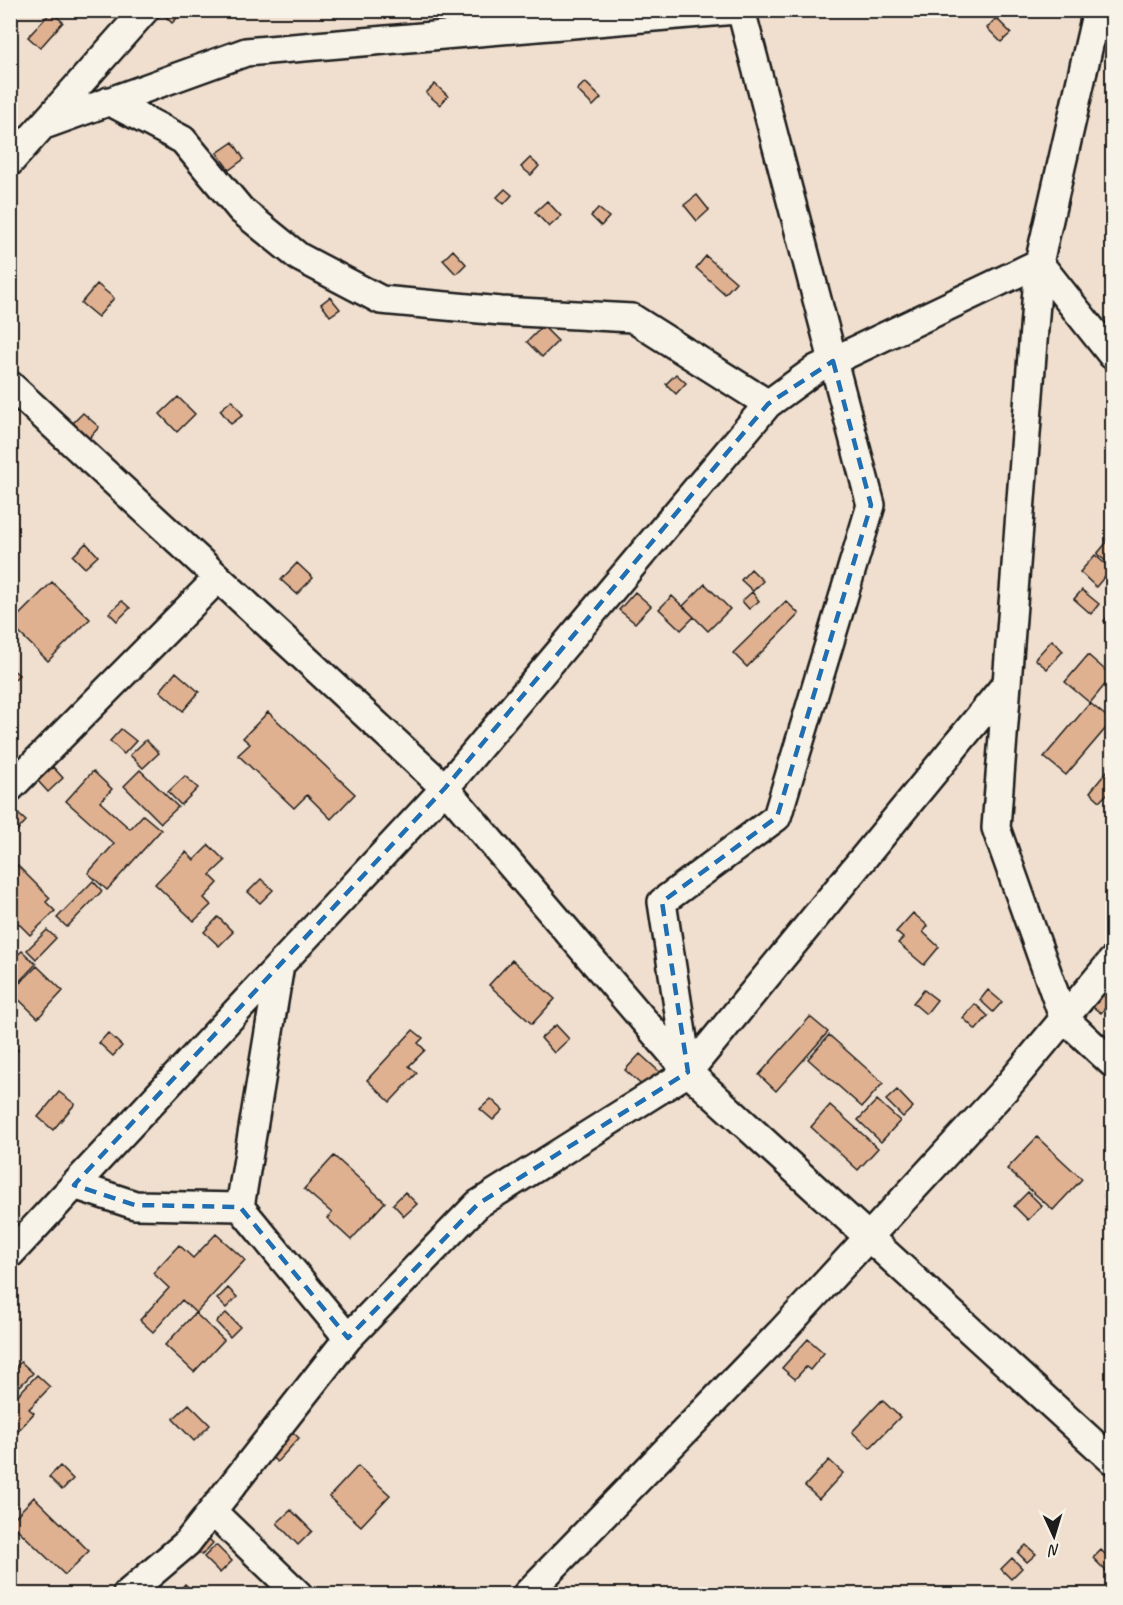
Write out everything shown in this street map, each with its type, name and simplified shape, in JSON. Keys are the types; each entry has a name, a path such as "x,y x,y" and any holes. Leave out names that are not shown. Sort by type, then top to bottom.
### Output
{"street":[{"path":"10,162 47,124 145,10"},
{"path":"47,124 246,52 736,10"},
{"path":"688,1072 662,902 777,817 871,505 741,10"},
{"path":"1097,10 1039,263 996,828 1063,1017 1113,1063"},
{"path":"109,101 183,140 241,210 299,257 381,300 501,312 632,318 768,404"},
{"path":"10,1254 445,788 768,404 816,369 1039,263"},
{"path":"1039,263 1113,355"},
{"path":"10,385 445,788 688,1072 1113,1460"},
{"path":"10,788 218,578"},
{"path":"127,1594 187,1543 348,1338 478,1204 688,1072 1007,683"},
{"path":"527,1594 781,1332 1007,1087 1063,1017 1113,961"},
{"path":"280,965 240,1207 348,1338"},
{"path":"74,1185 135,1205 240,1207"},
{"path":"212,1511 298,1594"}],"highlighted area":[{"path":"833,361 871,505 777,817 662,902 688,1072 478,1204 348,1338 240,1207 135,1205 74,1185 445,788 768,404"}],"building":[{"path":"159,10 185,10 172,23"},
{"path":"51,12 63,22 40,48 28,37"},
{"path":"996,18 1011,33 1001,42 987,28"},
{"path":"585,82 601,98 593,106 577,90"},
{"path":"435,84 448,96 440,105 426,93"},
{"path":"233,142 244,159 229,170 217,153"},
{"path":"530,158 539,166 531,175 521,167"},
{"path":"505,189 512,195 504,204 497,197"},
{"path":"697,195 709,210 697,221 684,205"},
{"path":"547,201 561,216 549,227 535,212"},
{"path":"598,208 609,217 601,226 591,216"},
{"path":"453,250 466,264 456,274 443,260"},
{"path":"706,256 736,282 725,294 696,268"},
{"path":"97,284 114,298 98,317 81,303"},
{"path":"330,297 340,309 330,316 321,304"},
{"path":"543,326 558,341 542,357 527,342"},
{"path":"676,374 686,383 676,394 666,384"},
{"path":"178,397 195,414 177,432 160,414"},
{"path":"232,400 243,415 231,424 220,410"},
{"path":"83,413 99,427 85,443 68,428"},
{"path":"1112,536 1112,556 1107,562 1097,554"},
{"path":"86,543 98,556 85,568 73,556"},
{"path":"1095,555 1111,569 1096,587 1080,572"},
{"path":"297,563 313,578 297,594 281,580"},
{"path":"751,569 763,581 753,591 741,580"},
{"path":"52,582 90,619 48,661 10,624"},
{"path":"705,584 730,609 708,631 683,606"},
{"path":"1082,590 1099,604 1091,614 1074,599"},
{"path":"635,592 651,606 635,623 619,610"},
{"path":"752,592 759,601 749,609 742,601"},
{"path":"672,596 694,617 681,630 659,609"},
{"path":"122,601 130,608 117,621 109,613"},
{"path":"786,601 799,614 747,667 733,653"},
{"path":"1112,611 1112,629 1104,621"},
{"path":"1052,640 1063,651 1047,669 1035,659"},
{"path":"1088,655 1112,676 1090,703 1065,682"},
{"path":"10,667 19,675 10,684"},
{"path":"176,672 199,692 183,711 160,691"},
{"path":"1090,703 1112,721 1066,775 1044,757"},
{"path":"268,712 355,794 331,819 307,795 294,808 238,755 250,744 243,738"},
{"path":"121,729 136,741 124,754 110,741"},
{"path":"146,740 159,753 143,768 130,755"},
{"path":"53,767 63,778 48,792 38,781"},
{"path":"140,770 178,807 161,823 124,786"},
{"path":"1108,770 1112,773 1112,789 1100,801 1090,792"},
{"path":"93,771 112,789 100,802 130,829 143,815 161,830 107,890 88,873 114,844 66,801"},
{"path":"185,776 198,788 181,805 168,792"},
{"path":"16,812 26,821 10,838 10,818"},
{"path":"209,845 225,861 210,875 218,883 204,898 211,905 194,921 155,884 186,852 194,860"},
{"path":"10,858 50,898 46,902 55,911 30,935 10,915"},
{"path":"261,879 273,890 260,903 248,892"},
{"path":"93,881 102,891 67,927 57,918"},
{"path":"913,913 928,926 923,932 939,947 924,965 898,943 903,938 896,932"},
{"path":"218,917 233,932 219,946 204,932"},
{"path":"47,930 56,938 36,959 27,950"},
{"path":"22,951 36,964 10,991 10,962"},
{"path":"512,960 555,999 532,1024 489,985"},
{"path":"37,966 63,991 38,1018 11,992"},
{"path":"924,990 937,1000 926,1014 913,1003"},
{"path":"988,990 1002,1002 993,1012 980,1000"},
{"path":"1100,992 1111,1001 1101,1013 1090,1005"},
{"path":"975,1004 988,1016 976,1030 963,1018"},
{"path":"810,1017 828,1032 776,1091 759,1075"},
{"path":"556,1025 569,1039 554,1053 541,1038"},
{"path":"413,1030 423,1038 418,1043 425,1050 409,1066 417,1073 390,1102 367,1080"},
{"path":"108,1033 122,1046 113,1056 99,1043"},
{"path":"829,1035 883,1083 862,1107 808,1059"},
{"path":"10,1042 18,1050 10,1058"},
{"path":"640,1054 663,1075 648,1091 625,1070"},
{"path":"897,1090 913,1107 903,1117 886,1100"},
{"path":"59,1092 75,1104 53,1130 38,1117"},
{"path":"491,1099 503,1110 493,1120 480,1109"},
{"path":"877,1100 900,1121 881,1142 858,1120"},
{"path":"830,1105 878,1148 858,1170 811,1127"},
{"path":"1037,1137 1082,1179 1053,1210 1007,1169"},
{"path":"334,1156 385,1202 351,1240 327,1218 332,1213 304,1189"},
{"path":"1112,1187 1112,1204 1104,1196"},
{"path":"405,1192 417,1204 404,1216 393,1204"},
{"path":"1028,1192 1042,1206 1028,1220 1014,1206"},
{"path":"216,1234 245,1260 196,1313 182,1300 153,1332 140,1320 169,1288 153,1273 179,1245 193,1258"},
{"path":"228,1288 237,1297 226,1308 217,1299"},
{"path":"195,1313 224,1340 194,1372 165,1345"},
{"path":"226,1313 240,1327 230,1337 216,1322"},
{"path":"808,1339 824,1353 810,1370 806,1367 795,1379 782,1368"},
{"path":"21,1362 33,1373 20,1386 10,1377 10,1372"},
{"path":"37,1375 50,1387 29,1409 34,1413 18,1431 10,1424 10,1403"},
{"path":"882,1400 900,1417 870,1448 852,1432"},
{"path":"189,1404 210,1425 194,1441 173,1419"},
{"path":"286,1426 299,1438 277,1462 264,1450"},
{"path":"829,1460 843,1473 819,1499 805,1486"},
{"path":"60,1466 73,1479 62,1490 49,1477"},
{"path":"358,1466 390,1495 361,1526 329,1497"},
{"path":"10,1497 18,1505 10,1513"},
{"path":"34,1497 89,1551 65,1575 10,1522"},
{"path":"291,1510 312,1531 298,1545 277,1523"},
{"path":"203,1533 213,1543 202,1555 191,1545"},
{"path":"216,1545 232,1561 220,1573 204,1557"},
{"path":"1026,1545 1036,1554 1027,1562 1018,1553"},
{"path":"1101,1550 1112,1561 1112,1570 1109,1574 1093,1558"},
{"path":"1012,1558 1022,1568 1011,1579 1001,1569"},
{"path":"185,1584 195,1593 176,1594"}]}
